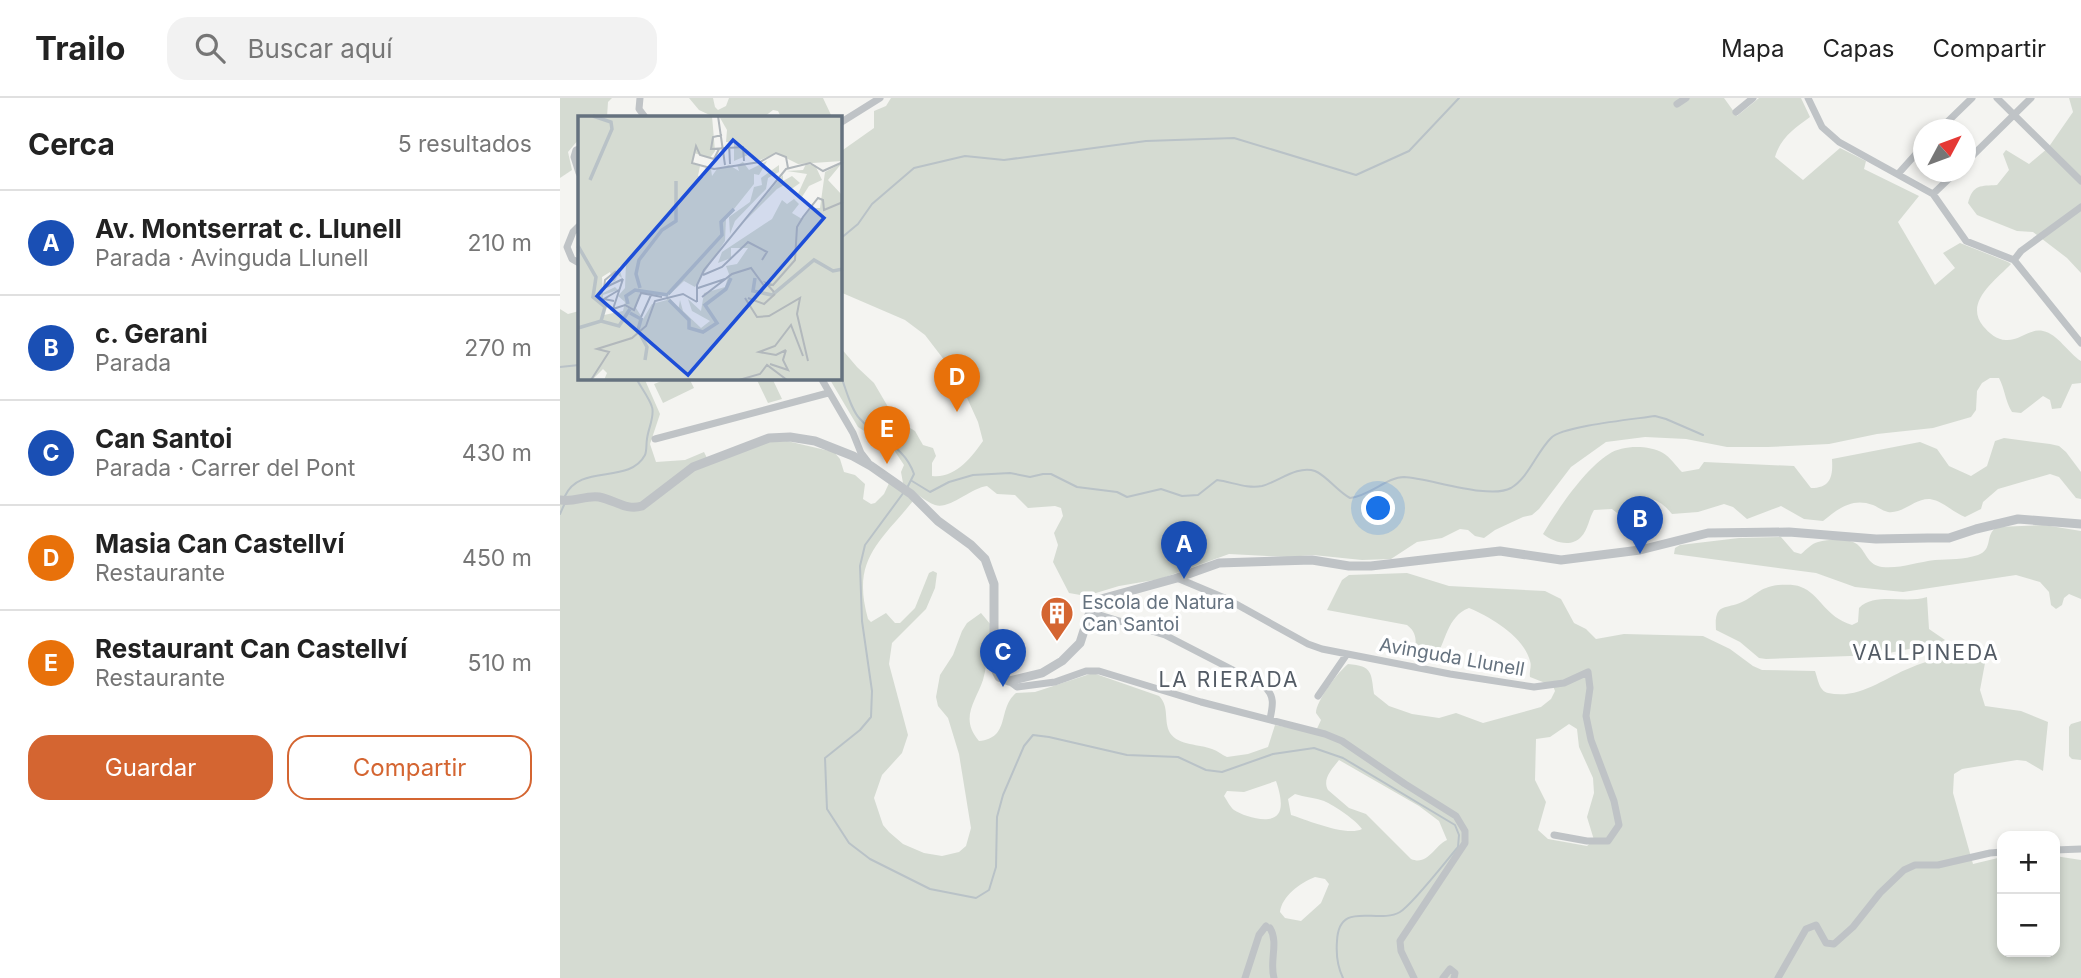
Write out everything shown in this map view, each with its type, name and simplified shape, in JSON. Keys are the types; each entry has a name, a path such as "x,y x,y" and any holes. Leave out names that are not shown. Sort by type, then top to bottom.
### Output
{"street":[{"path":"640,98 639,109 644,116"},
{"path":"842,122 880,98"},
{"path":"1677,104 1686,98"},
{"path":"1735,112 1753,98"},
{"path":"1808,98 1817,120 1839,142 1933,194 1961,237 2014,260 2081,343"},
{"path":"1950,119 1972,98"},
{"path":"1997,98 2081,181"},
{"path":"1976,152 2031,98"},
{"path":"578,149 574,157 578,170"},
{"path":"1898,174 1913,157"},
{"path":"1933,194 1946,182"},
{"path":"2014,260 2021,251 2081,207"},
{"path":"578,227 567,247 572,259 578,262"},
{"path":"822,380 854,450 871,466 921,502 938,521 971,545 989,565 994,584 994,667 999,677 1017,687 1063,680 1086,671 1102,672 1201,702 1336,737 1451,812 1462,824 1466,835 1463,847 1400,941 1401,951 1414,978"},
{"path":"655,439 828,393"},
{"path":"563,500 587,496 629,508 642,506 693,467 761,440 778,437 815,441 854,450"},
{"path":"1009,681 1042,673 1067,657 1081,640 1090,612 1104,598 1177,578 1201,568 1236,561 1312,560 1349,566 1371,566 1500,551 1561,560 1640,550 1708,533 1789,532 1876,539 1949,538 1976,528 2018,519 2081,524"},
{"name":"Avinguda Llunell","path":"1177,578 1227,599 1308,644 1347,654 1534,687 1564,683 1588,672 1590,688 1586,716 1591,740 1614,801 1619,825 1608,841 1587,841 1554,835"},
{"path":"1090,612 1165,635 1264,686 1273,699 1270,719"},
{"path":"1318,696 1347,654"},
{"path":"2060,850 2081,849"},
{"path":"1778,978 1806,929 1816,925 1826,943 1835,944 1904,870 1997,852"},
{"path":"1245,978 1259,935 1268,927 1275,939 1271,961 1274,978"},
{"path":"1443,978 1450,969 1455,973 1454,978"}],"shaded area":[{"path":"560,98 612,98 608,102 607,116 578,116 578,140 568,152 572,170 560,178"},
{"path":"689,98 713,98 718,110 726,106 729,98 823,98 832,116 780,116 778,111 773,110 765,116 712,116 699,110"},
{"path":"891,98 1724,98 1737,116 1759,98 1801,98 1810,117 1784,139 1775,157 1803,180 1840,148 1866,161 1864,169 1919,196 1898,222 1935,285 1955,268 1943,253 1960,243 2011,264 1979,300 1978,317 1983,326 1993,336 2003,340 2038,331 2048,333 2081,361 2081,383 2072,384 2061,408 2052,409 2050,400 2043,396 2021,413 2012,412 1999,378 1990,378 1982,383 1977,391 1976,410 1971,417 1933,428 1877,434 1829,444 1727,447 1686,439 1645,437 1606,442 1571,467 1532,515 1495,530 1484,538 1460,529 1442,538 1417,542 1391,559 1229,554 1160,579 1119,586 1086,596 1069,593 1053,562 1058,545 1054,533 1063,516 1061,508 1028,508 1015,495 997,494 987,486 941,506 931,503 903,483 901,472 904,465 894,450 858,427 830,380 842,380 842,349 874,383 900,422 915,431 923,445 933,448 936,456 932,463 932,476 948,474 955,470 968,460 983,441 978,422 958,378 925,335 905,320 842,293 842,151 874,128 874,111 886,106"},
{"path":"2069,98 2081,98 2081,273 2067,258 2033,232 2017,231 1977,215 1968,203 1975,189 1997,185 2009,170 2003,154 2006,150 2029,164 2048,148 2073,112"},
{"path":"560,309 568,314 578,311 578,380 645,380 660,414 650,444 656,462 685,460 704,452 710,464 769,442 787,441 834,452 840,459 844,472 855,475 865,484 863,499 871,504 884,494 890,481 913,501 872,553 863,581 868,619 871,622 886,613 895,623 900,623 915,608 929,573 937,573 935,588 926,609 892,643 889,664 908,735 902,753 882,775 874,798 883,825 889,832 903,844 924,853 942,856 959,852 966,846 971,828 959,754 948,718 938,706 936,697 940,675 953,655 962,631 967,623 981,613 991,625 985,673 970,717 973,733 979,741 989,739 1000,729 1010,700 1016,693 1035,692 1093,673 1159,696 1164,705 1168,728 1174,737 1212,749 1227,757 1268,747 1275,725 1315,733 1321,720 1316,713 1323,694 1348,664 1362,667 1369,672 1374,694 1389,706 1412,714 1439,718 1456,713 1483,723 1541,707 1551,699 1555,691 1553,686 1530,677 1531,663 1527,652 1514,636 1496,622 1469,608 1461,612 1451,624 1434,659 1424,661 1416,658 1415,636 1407,625 1327,610 1342,580 1349,575 1407,573 1449,586 1545,591 1561,599 1574,623 1586,629 1596,639 1624,634 1703,636 1730,649 1762,670 1815,671 1821,687 1828,693 1861,691 1936,659 1980,655 1985,663 1980,690 1985,706 2021,711 2048,722 2043,771 2026,761 2017,760 1962,769 1954,774 1953,793 1973,864 1997,858 1997,957 2060,957 2060,857 2081,860 2081,978 560,978","holes":["1569,724 1577,729 1579,747 1593,778 1594,793 1587,817 1594,840 1587,846 1548,839 1538,830 1546,802 1535,780 1536,739 1550,737","1339,760 1419,806 1439,821 1447,840 1422,860 1411,859 1366,814 1349,808 1328,790 1327,778","1276,781 1280,793 1280,811 1269,819 1250,817 1234,810 1224,796 1227,791 1244,792","1295,794 1328,803 1362,829 1347,831 1291,815 1288,799","1315,877 1325,879 1329,884 1321,903 1301,921 1285,918 1280,912 1281,906 1293,891"]},
{"path":"664,380 690,380 694,388 663,403 654,384"},
{"path":"757,380 773,380 782,399 768,403"},
{"path":"2004,438 2059,446 2081,472 2081,499 2076,498 2059,477 2050,474 1998,489 1983,502 1981,509 1965,517 1930,499 1893,512 1865,503 1852,503 1823,521 1804,519 1781,506 1747,519 1733,507 1724,504 1698,512 1672,514 1660,503 1646,499 1636,505 1626,520 1612,509 1594,510 1583,534 1572,542 1557,541 1543,534 1590,470 1609,454 1621,449 1636,447 1657,450 1682,472 1699,469 1704,462 1794,466 1811,488 1827,483 1832,471 1832,459 1920,442 1937,449 1949,466 1971,476 1987,466 1995,441"},
{"path":"2044,525 2081,531 2081,599 2069,594 2056,609 2051,605 2049,592 2040,582 2016,575 1903,592 1855,587 1816,573 1674,554 1675,548 1680,545 1739,538 1781,537 1794,552 1801,554 1816,543 1840,540 1855,543 1877,566 1895,567 1972,557 1986,549 1993,530 1997,527"},
{"path":"1778,585 1795,585 1808,590 1835,617 1852,625 1858,622 1859,608 1866,603 1882,599 1927,597 1929,629 1945,640 1879,655 1766,659 1759,658 1740,642 1716,630 1717,615 1722,608"},
{"path":"2081,721 2081,760 2072,759 2069,756 2069,727"}],"waterway":[{"path":"842,237 858,224 872,204 914,168 965,156 1004,160 1146,141 1234,138 1356,175 1409,151 1459,98"},
{"path":"560,367 578,365"},
{"path":"842,379 860,419 898,449 910,464 914,474 907,488"},
{"path":"565,496 572,486 582,480 628,469 638,464 645,455 653,411 637,380"},
{"path":"912,481 930,492 949,482 973,475 1010,473 1030,477 1051,474 1077,487 1117,492 1127,497 1161,489 1182,496 1198,495 1217,480 1256,487 1301,470 1308,470 1319,473 1350,498 1404,477 1474,490 1501,491 1511,488 1523,478 1551,438 1569,430 1655,416 1703,435"},
{"path":"904,492 865,545 860,566 862,621 872,691 871,717 860,730 825,758 827,809 849,843 870,859 930,889 976,898 989,890 996,867 997,817 1003,795 1024,746 1033,735 1127,755 1178,757 1206,770 1222,772 1273,754 1314,748 1343,758 1455,825 1459,835 1458,847 1421,892 1400,912 1352,917 1344,921 1339,928 1337,946 1338,964 1343,978"},
{"path":"560,514 564,505"}],"place":[{"name":"Masia Can Castellví","path":"957,412"},
{"name":"Restaurant Can Castellví","path":"887,464"},
{"name":"c. Gerani","path":"1640,554"},
{"name":"Av. Montserrat c. Llunell","path":"1184,579"},
{"name":"Escola de Natura Can Santoi","path":"1057,643"},
{"name":"Can Santoi","path":"1003,687"}],"district":[{"name":"VALLPINEDA","path":"1926,652"},
{"name":"LA RIERADA","path":"1229,679"}]}
